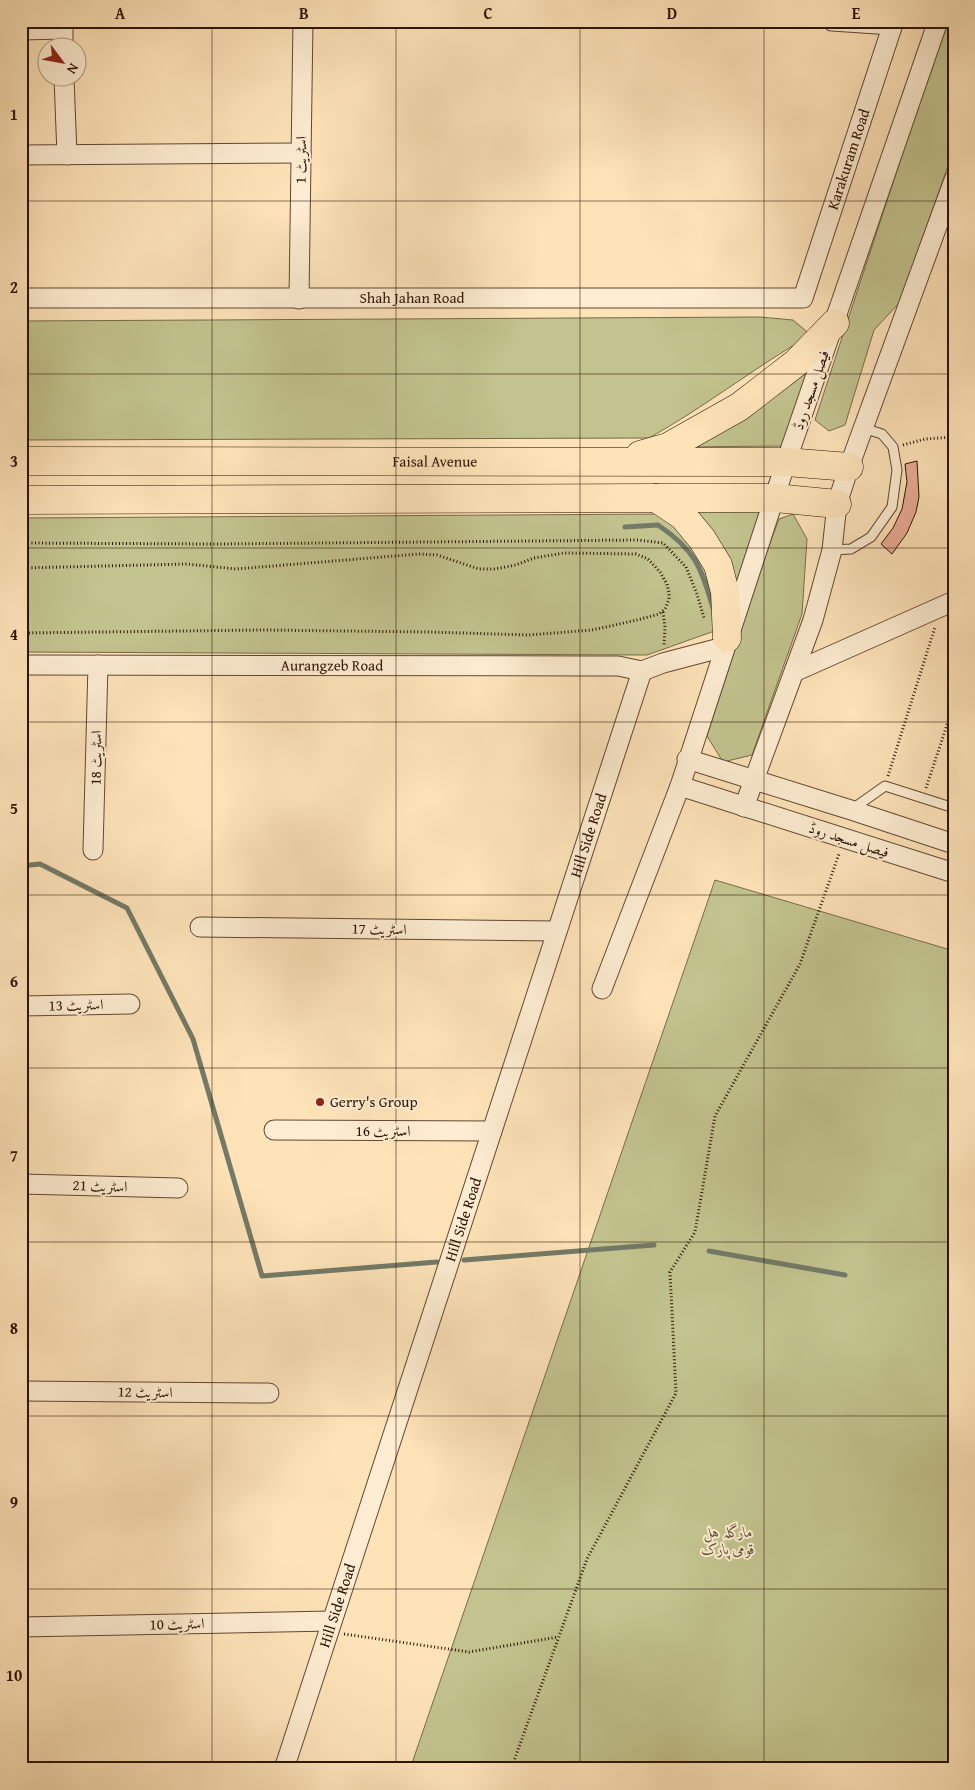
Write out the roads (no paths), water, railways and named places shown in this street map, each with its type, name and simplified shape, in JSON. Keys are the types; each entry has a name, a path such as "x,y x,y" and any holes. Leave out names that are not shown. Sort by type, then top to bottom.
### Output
{"main road":[{"path":"617,462 668,447 739,407 796,364 835,323"},
{"name":"Faisal Avenue","path":"21,461 786,462 849,467"},
{"path":"656,498 683,516 702,539 718,565 725,592 725,643"},
{"path":"21,500 775,498 837,504"}],"street":[{"name":"اسٹریٹ 1","path":"299,299 303,21"},
{"path":"832,21 893,23"},
{"name":"فیصل مسجد روڈ","path":"602,989 680,786 725,643 786,462 938,21"},
{"name":"Karakuram Road","path":"803,298 893,23"},
{"path":"21,30 67,28"},
{"path":"64,88 67,155"},
{"path":"21,155 300,153"},
{"path":"744,807 813,620 832,550 837,504 849,467 954,180"},
{"name":"Shah Jahan Road","path":"21,298 803,298"},
{"path":"794,672 948,604"},
{"path":"642,671 725,643"},
{"name":"Aurangzeb Road","path":"21,665 618,666 642,671"},
{"name":"اسٹریٹ 18","path":"93,850 98,665"},
{"name":"Hill Side Road","path":"284,1769 642,671"},
{"name":"فیصل مسجد روڈ","path":"688,759 954,844"},
{"name":"فیصل مسجد روڈ","path":"680,786 954,874"},
{"name":"اسٹریٹ 17","path":"200,927 557,931"},
{"name":"اسٹریٹ 13","path":"21,1006 130,1004"},
{"name":"اسٹریٹ 16","path":"274,1130 492,1131"},
{"name":"اسٹریٹ 21","path":"21,1184 178,1188"},
{"name":"اسٹریٹ 12","path":"21,1391 269,1394"},
{"name":"اسٹریٹ 10","path":"21,1627 330,1627"}],"lane":[{"path":"832,550 851,549 871,537 892,508 897,470 893,447 882,434 863,428"},
{"name":"فیصل مسجد روڈ","path":"851,810 885,786 954,808"}],"waterway":[{"path":"625,527 658,525 681,543 695,560 700,570 713,608"},
{"path":"21,866 40,864 127,908 193,1039 262,1276 437,1262"},
{"path":"464,1260 654,1245"},
{"path":"709,1251 845,1275"}],"place":[{"name":"Gerry's Group","path":"320,1102"}],"park label":[{"name":"مارگلہ ہل قومی پارک","path":"728,1540"}]}
